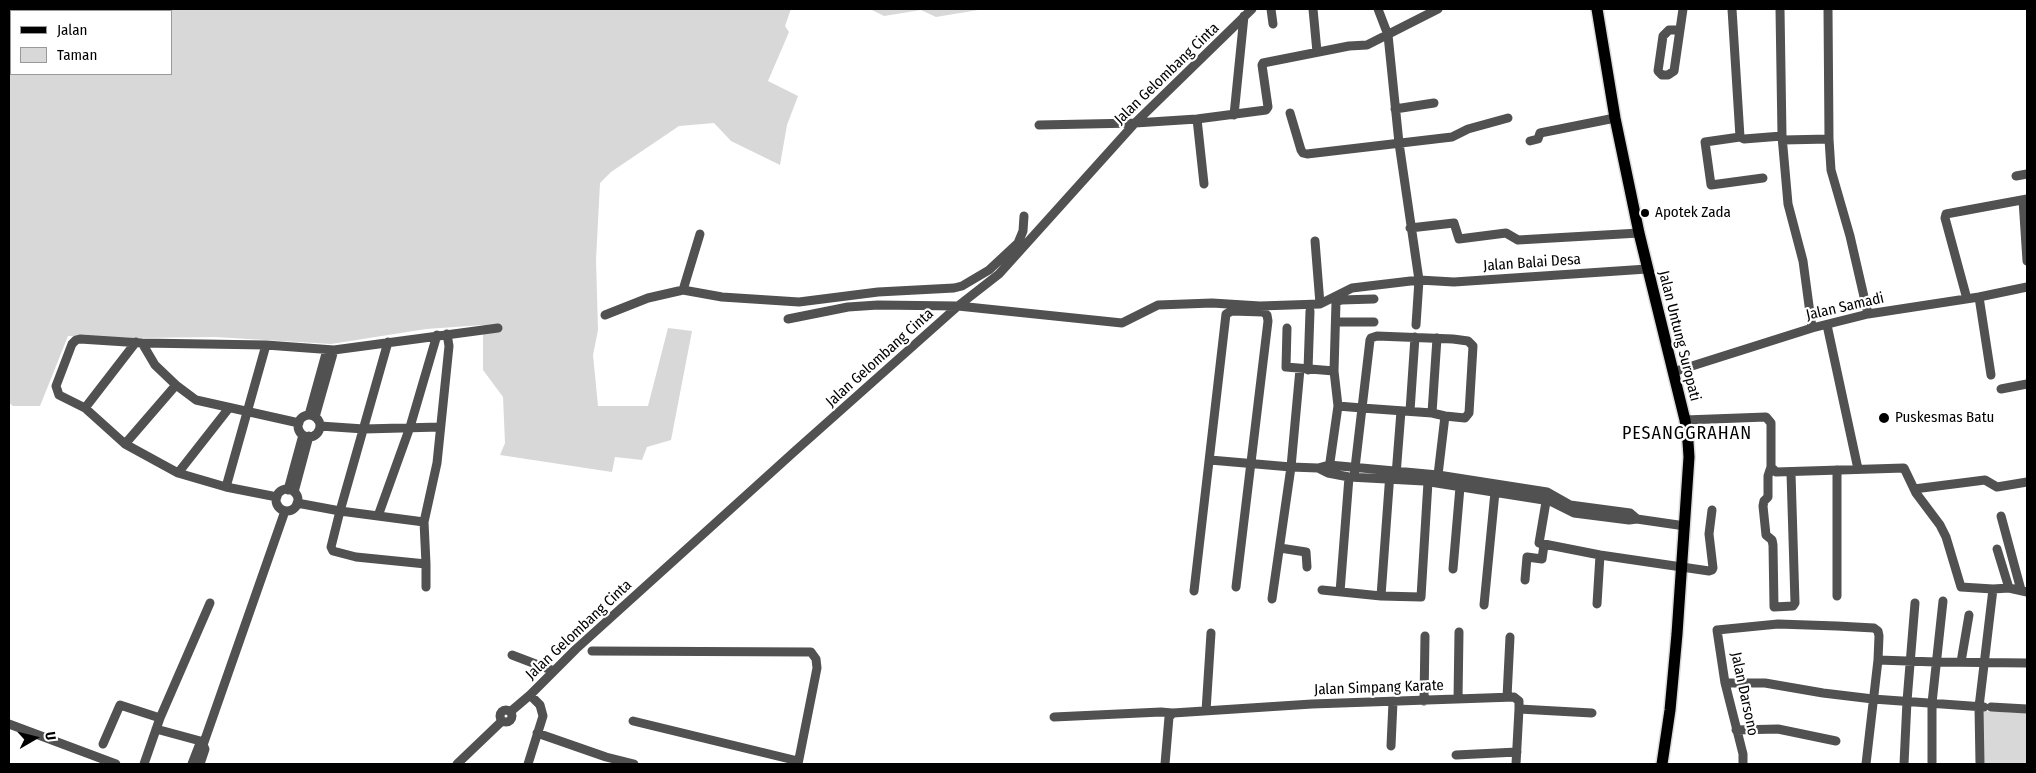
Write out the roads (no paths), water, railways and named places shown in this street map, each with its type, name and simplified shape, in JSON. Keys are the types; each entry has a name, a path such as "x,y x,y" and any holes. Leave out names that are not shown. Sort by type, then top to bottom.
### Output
{"main road":[{"name":"Jalan Untung Suropati","path":"1596,9 1615,118 1639,233 1685,420 1689,457 1670,710 1662,764"}],"street":[{"name":"Jalan Gelombang Cinta","path":"457,764 502,721 506,723 510,721 512,717 510,712 530,695 576,649 958,306 999,274 1135,123 1244,13 1252,9"},
{"path":"1271,9 1273,24"},
{"path":"1312,9 1317,52"},
{"path":"1378,9 1388,35 1399,143 1419,280 1416,325"},
{"path":"1039,125 1135,123 1197,119 1266,110 1268,108 1263,63 1317,52 1367,45 1438,9"},
{"path":"1680,30 1669,30 1663,36 1658,71 1662,76 1674,71 1680,30 1683,9"},
{"path":"1732,9 1740,137"},
{"path":"1780,9 1782,138 1788,204 1802,261 1812,328"},
{"path":"1828,9 1831,170 1850,236 1868,314"},
{"path":"1234,115 1244,13"},
{"path":"1395,109 1434,104"},
{"path":"1290,113 1301,150 1305,154 1455,136 1468,129 1508,118"},
{"path":"1530,141 1538,139 1540,132 1615,118"},
{"path":"1197,119 1204,184"},
{"path":"1763,178 1711,185 1705,142 1740,137 1744,139 1829,139"},
{"path":"2016,176 2027,174"},
{"path":"1967,299 1945,218 1946,214 2025,200 2027,261"},
{"path":"605,315 648,298 684,290 722,296 799,302 878,292 954,288 962,286 989,270 1018,243 1023,231 1024,216"},
{"path":"1410,228 1454,223 1459,239 1506,233 1518,240 1639,233"},
{"path":"684,290 700,234"},
{"path":"788,319 858,306 958,306 1122,323 1158,305 1212,303 1260,306 1320,304 1315,241"},
{"name":"Jalan Balai Desa","path":"1320,304 1352,288 1419,280 1454,282 1647,269"},
{"name":"Jalan Samadi","path":"1673,372 1812,328 1868,314 1979,297 2027,287"},
{"path":"1979,297 1992,375"},
{"path":"1329,469 1338,406 1334,371 1336,302 1337,300 1374,299"},
{"path":"1194,590 1226,314 1232,311 1263,312 1267,315 1268,321 1236,587"},
{"path":"1272,599 1304,369 1310,311"},
{"path":"1336,322 1374,322"},
{"path":"1827,325 1858,469"},
{"path":"277,497 226,487 178,473 125,444 85,408 59,395 56,389 72,344 80,339 139,343 266,345 331,350 498,328"},
{"path":"1287,328 1286,366 1288,368 1334,371"},
{"path":"426,587 424,522 436,463 448,349 447,334"},
{"path":"378,516 410,427 438,335"},
{"path":"1338,406 1362,408 1432,413 1465,418 1469,413 1473,346 1468,341 1437,338 1377,336 1371,338 1362,408 1353,474 1340,592"},
{"path":"1381,596 1393,475 1405,411 1415,337"},
{"path":"1432,413 1437,338"},
{"path":"388,342 331,547 333,551 369,559 426,564"},
{"path":"139,343 155,365 176,385 196,400 299,422"},
{"path":"85,408 139,343"},
{"path":"226,487 266,345"},
{"path":"306,436 318,432 315,419 331,350"},
{"path":"2001,389 2027,384"},
{"path":"125,444 176,385"},
{"path":"178,473 229,408"},
{"path":"1438,475 1445,416"},
{"path":"306,436 299,429 299,422 303,417 364,429 440,427"},
{"path":"1685,420 1766,417 1771,423 1771,468 1768,476 1768,497 1764,501 1763,506 1766,535 1772,540 1773,545 1774,607 1793,606 1795,603 1791,473"},
{"path":"291,491 306,436"},
{"path":"1210,460 1329,469 1353,474 1438,475 1495,492 1546,496"},
{"path":"1771,468 1776,472 1791,473 1902,467 1914,489 1943,530 1961,587 2009,588 2024,591 2001,516"},
{"path":"1837,470 1837,596"},
{"path":"1393,475 1428,482 1463,484 1546,496 1570,504 1630,513 1637,519 1685,526"},
{"path":"1914,489 1984,480 1997,487 2027,482"},
{"path":"1322,590 1381,596 1421,597 1428,482"},
{"path":"1453,569 1463,484"},
{"path":"291,491 297,497 297,503 294,509 285,511 279,507 277,497 280,492 291,491"},
{"path":"1484,605 1495,492"},
{"path":"1546,496 1539,543 1682,568 1712,570 1713,561 1708,526 1712,510"},
{"path":"297,503 340,511 424,522"},
{"path":"200,764 205,749 204,744 285,511"},
{"path":"1525,580 1527,557 1542,559 1544,545"},
{"path":"1280,548 1306,552 1307,568"},
{"path":"1997,549 2009,588"},
{"path":"1597,604 1600,555"},
{"path":"1980,764 1985,707 1985,663 1993,589"},
{"path":"1932,764 1932,703 1943,601"},
{"path":"144,764 160,718 210,603"},
{"path":"1904,764 1907,701 1916,603"},
{"path":"1961,662 1969,615"},
{"name":"Jalan Darsono","path":"1743,764 1743,754 1725,683 1717,630 1778,624 1874,628 1878,631 1879,636 1878,660"},
{"path":"1458,699 1459,632"},
{"path":"1206,711 1211,633"},
{"path":"1424,701 1425,636"},
{"path":"1510,637 1507,697 1517,698 1519,709 1516,764"},
{"path":"592,651 811,652 816,659 816,668 798,763 633,721"},
{"path":"512,655 554,671"},
{"path":"1866,764 1878,660 2027,663"},
{"path":"1725,683 1764,683 1823,694 1872,699 2027,709"},
{"path":"528,764 542,716 542,711 530,695"},
{"name":"Jalan Simpang Karate","path":"1054,717 1174,713 1312,704 1507,697"},
{"path":"1391,746 1394,702"},
{"path":"104,744 121,705 160,718"},
{"path":"1519,709 1592,713"},
{"path":"1165,764 1169,717 1174,713"},
{"path":"9,727 116,764"},
{"path":"156,729 204,744"},
{"path":"1736,730 1778,729 1836,741"},
{"path":"537,733 634,764"},
{"path":"192,764 199,746 204,744"},
{"path":"1456,755 1517,752"}],"place":[{"name":"Apotek Zada","path":"1645,213"},
{"name":"Puskesmas Batu","path":"1884,418"}],"district":[{"name":"PESANGGRAHAN","path":"1687,434"}]}
